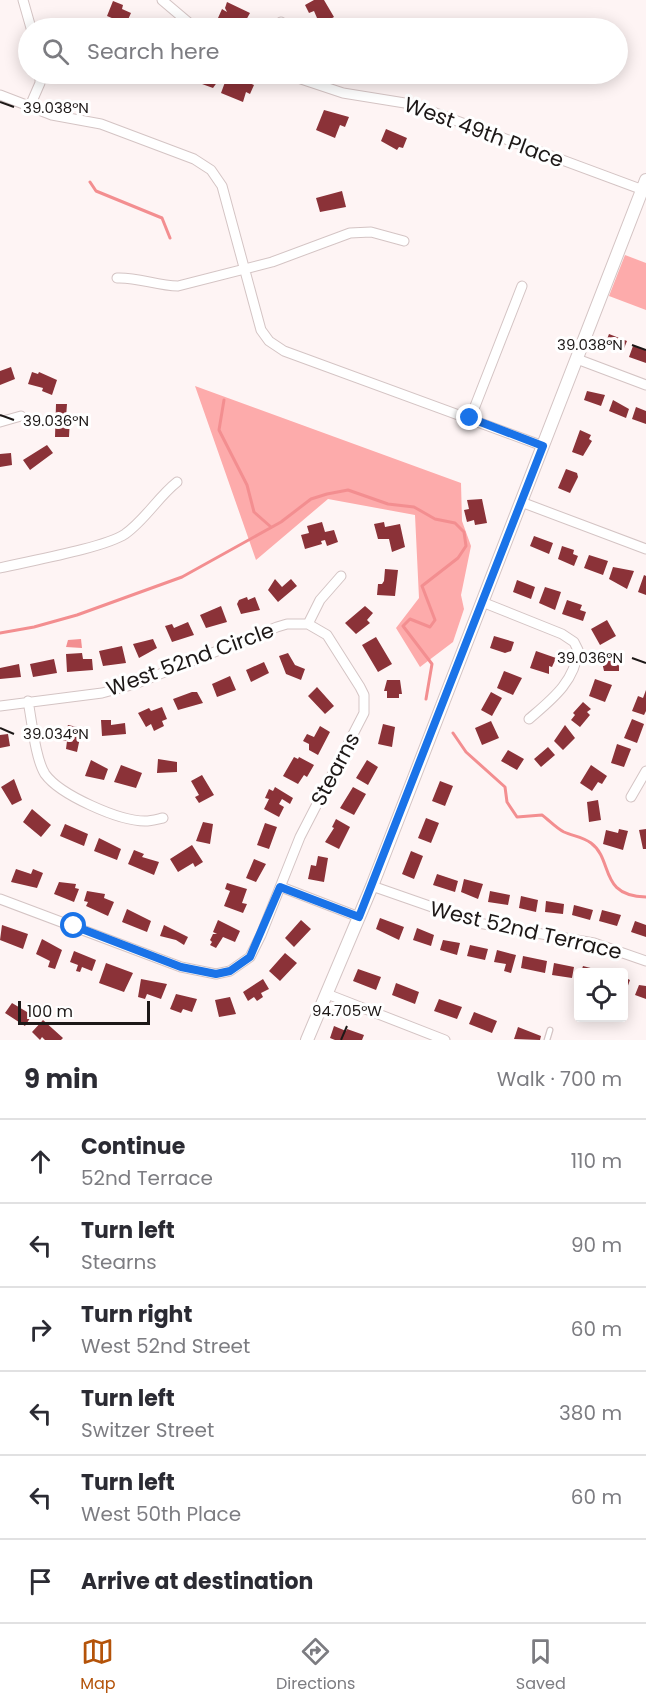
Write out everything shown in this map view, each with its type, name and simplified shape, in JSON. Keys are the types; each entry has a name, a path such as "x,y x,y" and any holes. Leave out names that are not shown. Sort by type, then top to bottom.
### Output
{"street":[{"path":"23,0 28,18"},
{"path":"162,0 183,18"},
{"path":"30,106 40,84"},
{"name":"West 49th Place","path":"315,84 342,93 411,104 645,187"},
{"path":"0,95 52,115 101,124 201,162 211,170 222,186 261,330 269,341 284,351 543,446"},
{"path":"308,1040 372,886 645,187"},
{"path":"117,278 178,286 244,270 303,252 350,232 366,231 404,241"},
{"path":"470,418 522,286"},
{"path":"577,359 646,385"},
{"path":"0,422 21,416"},
{"path":"0,568 118,538 140,521 160,496 177,482"},
{"path":"521,502 646,549"},
{"path":"308,624 320,600 341,576"},
{"path":"482,602 562,634 574,642 578,650 577,659 569,678 556,695 529,719"},
{"name":"West 52nd Circle","path":"0,706 102,693 135,684 277,627 287,624 308,624"},
{"name":"Stearns","path":"0,899 203,974 230,971 242,964 256,947 318,799 364,713 364,695 339,650 327,635 308,624"},
{"path":"28,701 41,765 54,784 82,801 135,820 163,818"},
{"path":"631,797 646,771"},
{"name":"West 52nd Terrace","path":"372,886 478,923 594,943 646,961"},
{"path":"280,887 359,917"},
{"path":"327,994 445,1040"}],"lane":[{"path":"547,1040 550,1030"}],"shaded area":[{"path":"625,255 646,263 646,310 609,296"},
{"path":"195,386 461,483 462,521 471,546 461,595 464,609 453,642 420,667 396,628 419,598 415,515 328,499 256,560"},
{"path":"81,639 82,648 66,647 68,640"}],"building":[{"path":"314,0 324,0 334,17 317,18 314,11 309,13 305,5"},
{"path":"113,1 123,5 122,9 131,13 129,18 107,16"},
{"path":"227,2 250,13 247,18 218,18 222,9 227,12 225,8"},
{"path":"202,84 216,84 213,88"},
{"path":"224,84 254,85 250,94 246,92 243,102 221,93"},
{"path":"324,110 349,117 345,127 340,125 335,138 316,130"},
{"path":"386,129 407,138 403,148 399,147 397,150 381,141"},
{"path":"342,191 346,207 320,212 316,198"},
{"path":"609,334 627,341 623,351 605,344"},
{"path":"633,346 646,350 646,363 629,357"},
{"path":"11,367 15,379 0,385 0,371"},
{"path":"32,372 38,374 39,372 57,380 52,395 42,391 43,388 28,384"},
{"path":"587,391 605,395 601,406 584,400"},
{"path":"613,400 629,409 626,418 609,411"},
{"path":"56,404 67,404 66,417 70,417 69,437 55,437"},
{"path":"636,407 646,411 646,424 632,419"},
{"path":"580,430 591,435 589,439 592,441 583,456 572,452"},
{"path":"47,445 53,453 30,470 23,460"},
{"path":"11,453 12,465 0,467 0,454"},
{"path":"566,469 577,473 578,477 570,493 558,488"},
{"path":"482,499 487,523 475,525 474,520 467,522 464,510 469,509 467,500"},
{"path":"322,522 325,532 334,530 338,542 327,546 325,540 321,541 322,544 305,549 301,535 309,533 307,526"},
{"path":"384,522 385,527 400,524 405,547 392,552 389,539 378,539 374,524"},
{"path":"534,536 553,543 549,554 530,546"},
{"path":"562,546 574,550 573,554 578,556 574,566 558,559"},
{"path":"589,555 608,561 603,575 584,568"},
{"path":"613,567 634,571 627,589 609,579"},
{"path":"385,569 398,570 395,596 377,595 378,584 384,581"},
{"path":"644,575 646,576 646,595 638,592"},
{"path":"275,579 282,587 291,579 297,586 278,602 268,590"},
{"path":"517,580 535,587 531,599 513,592"},
{"path":"545,587 561,592 555,610 539,603"},
{"path":"247,597 248,600 255,597 260,610 241,614 237,604 239,600"},
{"path":"567,600 582,605 580,610 586,612 583,621 562,614"},
{"path":"221,606 227,622 206,628 200,615"},
{"path":"365,606 373,613 367,620 370,623 356,634 345,623"},
{"path":"607,620 616,636 600,645 591,629"},
{"path":"188,622 194,635 172,642 165,626 172,624 174,628"},
{"path":"494,636 514,642 511,651 505,653 490,648"},
{"path":"376,637 392,664 378,672 362,645"},
{"path":"153,639 157,648 139,658 133,644"},
{"path":"122,646 126,663 103,666 99,651"},
{"path":"536,651 556,658 552,667 549,666 549,674 530,668"},
{"path":"619,652 619,671 604,671 600,653"},
{"path":"82,653 83,659 92,659 93,670 67,672 66,654"},
{"path":"288,653 295,665 305,669 301,680 286,674 279,656"},
{"path":"54,659 57,673 33,677 30,664"},
{"path":"264,662 269,673 251,682 246,670"},
{"path":"19,664 21,677 0,679 0,668"},
{"path":"504,671 522,678 513,695 497,688"},
{"path":"230,676 236,690 217,697 212,684"},
{"path":"595,679 612,685 605,702 589,696"},
{"path":"387,680 400,680 402,694 399,694 399,698 387,698 387,691 384,691"},
{"path":"317,687 334,706 325,714 308,696"},
{"path":"646,690 644,715 632,711 638,696 643,698"},
{"path":"197,692 203,703 178,710 173,699"},
{"path":"491,692 502,698 492,716 481,710"},
{"path":"583,702 591,709 587,712 590,715 580,727 571,720 575,715 573,713"},
{"path":"162,707 167,719 162,721 164,726 154,731 151,724 146,727 138,713 149,708 151,711"},
{"path":"632,719 644,724 637,743 624,738"},
{"path":"101,720 111,720 111,725 125,723 126,734 102,736"},
{"path":"491,721 499,738 482,745 475,728"},
{"path":"383,724 395,727 392,747 378,744"},
{"path":"68,725 82,728 77,752 66,749 67,741 62,740"},
{"path":"565,725 575,738 563,750 554,741"},
{"path":"320,726 330,732 318,755 309,750 309,744 303,741 307,734 314,737"},
{"path":"8,734 10,746 0,748 0,735"},
{"path":"617,744 631,749 624,767 611,763"},
{"path":"548,747 555,755 541,767 534,759"},
{"path":"508,750 524,759 517,770 501,761"},
{"path":"294,757 298,759 299,757 314,765 307,777 304,775 298,784 283,776"},
{"path":"158,759 177,762 177,772 157,773"},
{"path":"91,760 108,769 104,780 85,776"},
{"path":"367,760 378,767 368,785 356,778"},
{"path":"121,765 142,773 136,788 114,782"},
{"path":"591,765 607,776 602,784 598,782 592,791 580,783"},
{"path":"202,775 214,795 199,803 195,797 199,795 191,781"},
{"path":"14,779 22,800 12,805 1,787"},
{"path":"440,781 453,786 445,806 432,801"},
{"path":"275,787 293,798 290,804 282,799 279,804 284,807 279,817 264,809 269,799 265,798 269,789 273,791"},
{"path":"353,787 366,794 354,815 340,808"},
{"path":"598,800 601,820 589,822 587,802"},
{"path":"32,809 51,825 41,837 23,822"},
{"path":"426,818 439,823 431,843 418,838"},
{"path":"336,819 350,827 339,849 325,842 334,828 332,827"},
{"path":"203,822 213,824 210,844 196,841"},
{"path":"265,823 277,827 269,849 257,845"},
{"path":"65,824 88,834 84,846 60,836"},
{"path":"619,829 628,831 623,850 603,844 606,830 618,833"},
{"path":"646,829 646,849 643,849 639,830"},
{"path":"99,838 121,849 117,860 94,851"},
{"path":"192,845 203,862 195,867 193,863 178,872 170,859"},
{"path":"134,850 144,854 142,857 159,862 154,875 128,864"},
{"path":"411,851 423,856 414,879 402,874"},
{"path":"318,856 328,858 324,882 308,879 311,865 316,866"},
{"path":"254,859 266,864 256,882 246,878"},
{"path":"16,869 31,874 33,869 43,873 37,888 11,882"},
{"path":"437,874 458,881 455,892 433,885"},
{"path":"464,879 483,884 478,899 461,892"},
{"path":"59,882 76,884 75,888 79,889 74,902 54,894"},
{"path":"227,883 247,889 242,903 247,904 243,913 224,906 230,891 225,889"},
{"path":"87,891 105,894 104,898 114,902 108,916 86,906 88,902 84,901"},
{"path":"490,891 510,895 508,905 488,902"},
{"path":"521,896 538,900 536,912 519,908"},
{"path":"546,901 564,904 563,914 545,912"},
{"path":"574,905 593,910 590,920 572,915"},
{"path":"127,909 151,921 147,932 122,922"},
{"path":"602,910 621,915 617,926 599,921"},
{"path":"380,918 404,927 399,940 376,929"},
{"path":"218,920 240,931 235,942 223,937 216,948 210,945 212,942 210,940 213,934 217,934 213,932"},
{"path":"301,920 311,929 294,947 285,938"},
{"path":"635,921 646,925 646,937 631,932"},
{"path":"2,925 28,934 23,949 0,940"},
{"path":"164,925 188,937 184,945 176,940 160,936"},
{"path":"417,928 434,935 431,946 413,940"},
{"path":"42,939 62,950 55,969 48,967 50,961 36,954"},
{"path":"443,940 460,943 457,955 440,950"},
{"path":"470,945 488,949 485,960 467,956"},
{"path":"497,950 516,955 511,973 504,971 506,964 494,962"},
{"path":"74,951 96,960 92,971 82,967 80,972 76,971 78,965 70,962"},
{"path":"285,953 297,963 280,981 269,971"},
{"path":"523,956 547,961 545,973 521,968"},
{"path":"106,963 133,973 124,992 99,983"},
{"path":"554,963 574,967 572,978 552,975"},
{"path":"358,969 381,977 376,990 353,981"},
{"path":"141,979 167,984 161,999 147,994 145,999 138,997"},
{"path":"263,979 269,989 261,993 263,997 257,1001 254,997 248,1001 243,992"},
{"path":"396,983 419,992 415,1004 392,995"},
{"path":"639,985 646,986 646,999 635,995"},
{"path":"176,994 197,999 192,1012 183,1009 181,1013 170,1009"},
{"path":"230,997 236,1014 219,1017 215,1000"},
{"path":"439,999 462,1007 457,1019 434,1011"},
{"path":"12,1003 32,1015 25,1026 5,1013"},
{"path":"474,1012 497,1021 492,1033 469,1024"},
{"path":"43,1020 63,1038 61,1040 45,1040 42,1037 40,1040 32,1032"},
{"path":"334,1026 364,1035 362,1040 335,1040 330,1038"},
{"path":"518,1027 541,1036 540,1040 514,1039"}],"waterway":[{"path":"90,182 96,191 162,218 170,238"},
{"path":"224,400 219,430 247,485 254,512 271,527"},
{"path":"0,633 34,627 77,615 182,577 281,522 311,499 348,490 388,504 414,507 435,519 455,523 464,532 466,546 458,558 422,586 435,620 430,627 410,619 403,626 432,664 426,699"},
{"path":"453,733 466,752 505,787 507,802 517,817 542,815 564,832 588,841 598,850 609,876 620,891 646,897"}],"route":[{"path":"74,926 181,967 203,974 216,974 230,971 250,957 280,887 359,917 543,446 470,418"}]}
